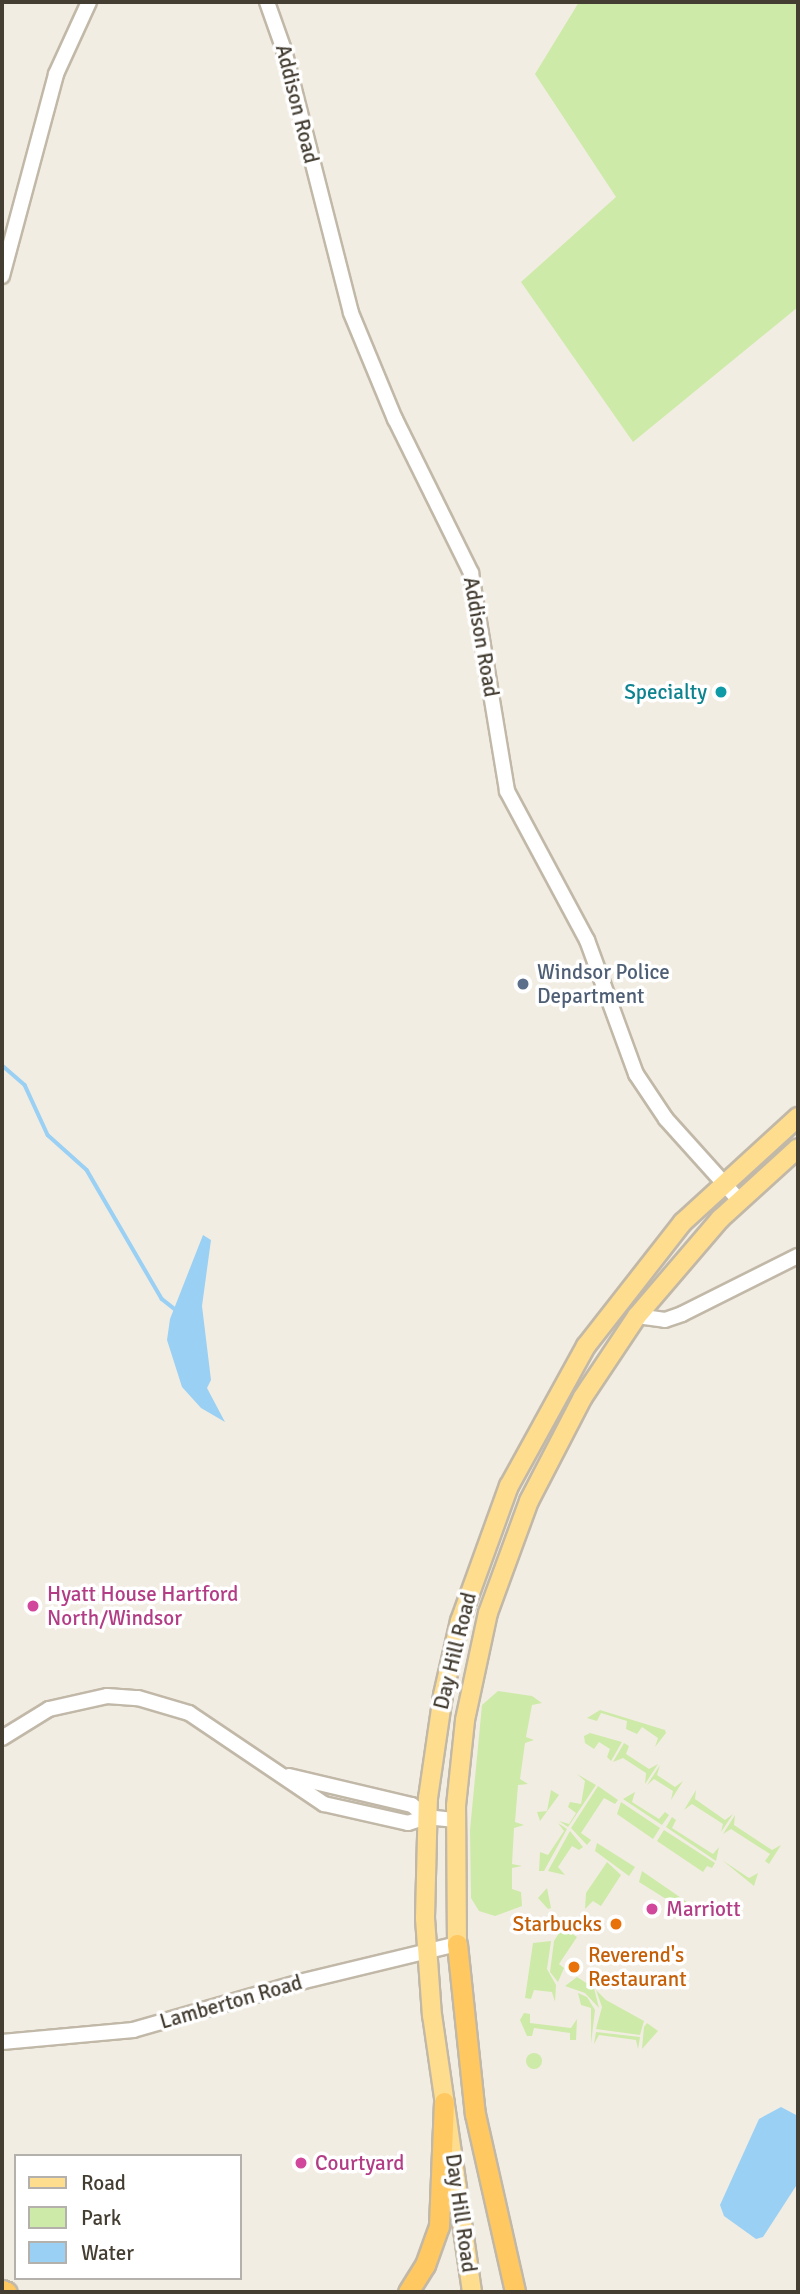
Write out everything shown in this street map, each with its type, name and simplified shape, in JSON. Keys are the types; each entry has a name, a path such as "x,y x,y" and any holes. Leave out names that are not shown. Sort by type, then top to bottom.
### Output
{"highway":[{"path":"457,1944 475,2114 515,2292"},
{"path":"408,2292 430,2254 439,2227 444,2102"},
{"path":"2,2290 7,2292"}],"main road":[{"name":"Day Hill Road","path":"472,2292 444,2102 426,1952 426,1817 448,1674 485,1546 541,1423 618,1301 722,1183 798,1117"},
{"name":"Day Hill Road","path":"457,1944 456,1820 473,1671 509,1552 562,1435 637,1316 738,1200 798,1148"},
{"path":"541,1423 562,1435"},
{"path":"485,1546 509,1552"}],"street":[{"path":"2,276 56,74 89,2"},
{"name":"Addison Road","path":"267,2 284,50 351,313 395,419 471,573 507,792 587,940 636,1074 666,1119 738,1200"},
{"path":"637,1316 665,1320 682,1314 798,1256"},
{"path":"2,1738 49,1709 107,1696 138,1698 188,1713 289,1776 305,1794 331,1806 408,1823 426,1817 456,1820"},
{"name":"Lamberton Road","path":"2,2042 132,2030 295,1983 457,1944"}],"green space":[{"path":"579,2 798,2 798,307 633,442 521,282 616,197 535,74"},
{"path":"498,1691 532,1696 542,1703 532,1705 526,1737 534,1740 525,1743 520,1779 528,1784 518,1785 515,1822 524,1825 514,1828 512,1864 522,1866 512,1868 512,1889 521,1892 522,1906 495,1916 479,1911 471,1898 470,1830 482,1705"},
{"path":"600,1710 665,1730 666,1733 655,1747 658,1738 642,1727 637,1734 626,1729 627,1721 601,1713 597,1721 587,1718"},
{"path":"590,1733 622,1742 611,1761 607,1757 610,1749 599,1742 594,1749 585,1743 584,1736"},
{"path":"624,1743 629,1746 626,1754 649,1769 658,1764 645,1784 646,1773 623,1758 613,1762"},
{"path":"660,1765 657,1775 675,1787 683,1781 671,1800 673,1791 654,1779 647,1785"},
{"path":"577,1774 596,1785 568,1827 559,1821 569,1824 576,1813 568,1807 570,1802 581,1804 585,1781"},
{"path":"598,1786 618,1800 615,1804 604,1798 581,1833 591,1840 587,1845 571,1828"},
{"path":"551,1790 559,1795 540,1821 537,1812 547,1811"},
{"path":"696,1790 695,1799 725,1820 733,1814 721,1832 723,1824 692,1804 684,1810"},
{"path":"635,1792 632,1802 659,1819 665,1812 669,1815 662,1825 623,1799"},
{"path":"621,1802 660,1828 653,1839 617,1814"},
{"path":"735,1815 734,1825 772,1850 781,1845 769,1864 765,1861 770,1854 731,1829 723,1834"},
{"path":"672,1817 676,1820 672,1828 713,1854 719,1847 716,1861 666,1827"},
{"path":"558,1823 567,1829 544,1871 539,1871 540,1852 548,1855 564,1831"},
{"path":"664,1830 715,1863 712,1868 707,1866 703,1872 657,1841"},
{"path":"570,1831 583,1847 579,1850 572,1846 558,1867 565,1875 548,1871"},
{"path":"597,1843 635,1867 629,1876 595,1851"},
{"path":"722,1860 749,1878 758,1873 754,1886"},
{"path":"607,1862 621,1875 601,1906 593,1901 585,1909 586,1893"},
{"path":"642,1871 687,1902 682,1909 639,1882"},
{"path":"547,1888 551,1908 548,1909 538,1898"},
{"path":"577,1922 571,1933 577,1937 559,1964 564,1968 558,1982 550,1972 554,1941 561,1930"},
{"path":"551,1941 547,1969 556,1985 555,2002 552,1992 534,1990 531,1999 525,1998 533,1943"},
{"path":"577,1977 594,1988 599,2008 585,1993 565,1986"},
{"path":"596,1990 606,2000 644,2021 640,2035 596,2029 602,2007"},
{"path":"578,1993 587,1997 595,2010 591,2044 591,2008 581,2005"},
{"path":"524,2013 530,2014 530,2023 571,2028 577,2019 576,2040 570,2040 570,2033 534,2028 532,2036 527,2036 520,2020"},
{"path":"647,2023 658,2031 642,2049 644,2027"},
{"path":"596,2032 640,2037 638,2049 636,2040 599,2035 594,2044"},
{"path":"531,2053 537,2053 542,2061 540,2067 531,2069 526,2064 526,2058"}],"water":[{"path":"203,1235 211,1240 202,1306 211,1380 207,1388 225,1422 201,1408 182,1387 167,1340 170,1319"},
{"path":"781,2107 798,2116 798,2183 763,2237 756,2239 724,2216 720,2205 759,2119"}],"waterway":[{"path":"2,1065 25,1085 48,1135 87,1170 162,1299 176,1310"}],"place":[{"name":"Specialty","path":"721,692"},
{"name":"Windsor Police Department","path":"523,984"},
{"name":"Hyatt House Hartford North/Windsor","path":"33,1606"},
{"name":"Marriott","path":"652,1909"},
{"name":"Starbucks","path":"616,1924"},
{"name":"Reverend's Restaurant","path":"574,1967"},
{"name":"Courtyard","path":"301,2163"}]}
